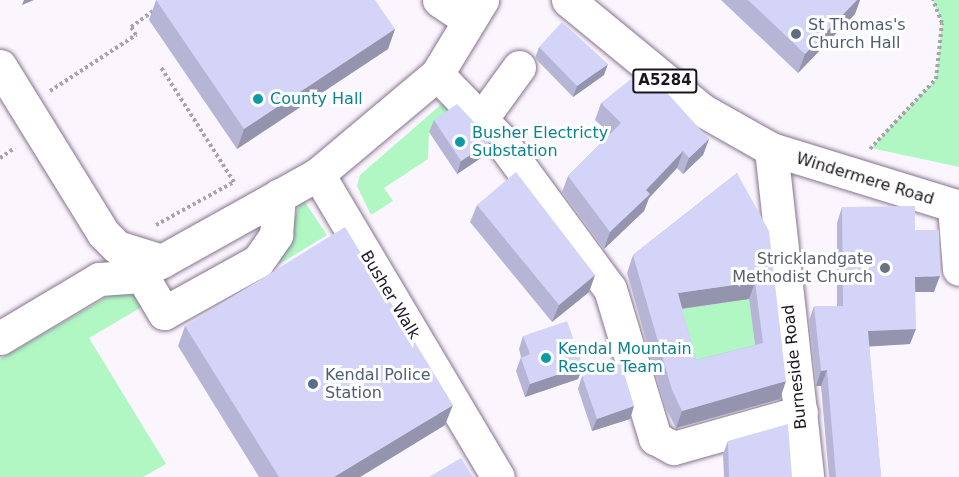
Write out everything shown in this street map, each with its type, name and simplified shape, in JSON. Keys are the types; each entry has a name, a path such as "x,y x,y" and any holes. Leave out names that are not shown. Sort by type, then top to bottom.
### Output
{"main road":[{"path":"0,338 99,279 143,270 318,174 437,74 475,10 439,0"},
{"name":"A5284","path":"568,0 702,110 771,149"},
{"path":"0,66 103,233 143,270 164,314 258,261 276,235 279,195"},
{"path":"482,118 519,67"},
{"path":"437,74 482,118 610,289 655,438 674,448 801,412"},
{"name":"Windermere Road","path":"771,149 848,176 956,207"},
{"name":"Burneside Road","path":"771,149 807,477"},
{"name":"Busher Walk","path":"318,174 498,477"},
{"path":"956,207 959,269"}],"path":[{"path":"848,176 936,79 942,23 933,0"},
{"path":"40,98 135,35 130,27 158,8"},
{"path":"117,247 234,182 160,66"}],"green space":[{"path":"933,0 959,0 959,167 871,148 936,79 942,23"},
{"path":"444,102 463,110 429,132 428,159 384,188 393,201 371,215 357,186 360,175"},
{"path":"302,198 327,235 278,265"},
{"path":"131,283 145,305 89,338 166,464 143,477 0,477 0,359"},
{"path":"749,299 757,360 690,377 671,310"}],"building":[{"name":"County Hall","path":"156,0 375,0 395,29 244,129"},
{"path":"748,0 857,0 805,54"},
{"path":"562,22 608,64 577,86 539,47"},
{"path":"636,75 652,91 659,84 709,139 689,158 683,151 646,190 650,194 610,232 568,176 621,123 601,103"},
{"name":"Busher Electricty Substation","path":"457,104 492,141 461,161 434,120"},
{"path":"516,172 595,275 559,305 477,205"},
{"path":"737,173 769,231 786,381 682,411 672,390 633,255","holes":["755,282 763,343 696,360 678,293"]},
{"path":"915,206 915,230 939,230 940,276 915,277 916,329 868,331 881,477 836,477 827,370 821,371 814,306 843,306 842,207"},
{"name":"Kendal Police Station","path":"345,227 453,405 334,477 279,477 185,326"},
{"name":"Kendal Mountain Rescue Team","path":"567,321 583,366 530,384 521,358 530,354 523,336"},
{"path":"621,363 634,406 597,419 582,376"},
{"path":"788,424 792,477 729,477 728,441"},
{"path":"461,458 473,477 429,477"}],"place":[{"name":"St Thomas's Church Hall","path":"796,34"},
{"name":"County Hall","path":"258,99"},
{"name":"Busher Electricty Substation","path":"460,142"},
{"name":"Stricklandgate Methodist Church","path":"885,268"},
{"name":"Kendal Mountain Rescue Team","path":"546,358"},
{"name":"Kendal Police Station","path":"313,384"}]}
